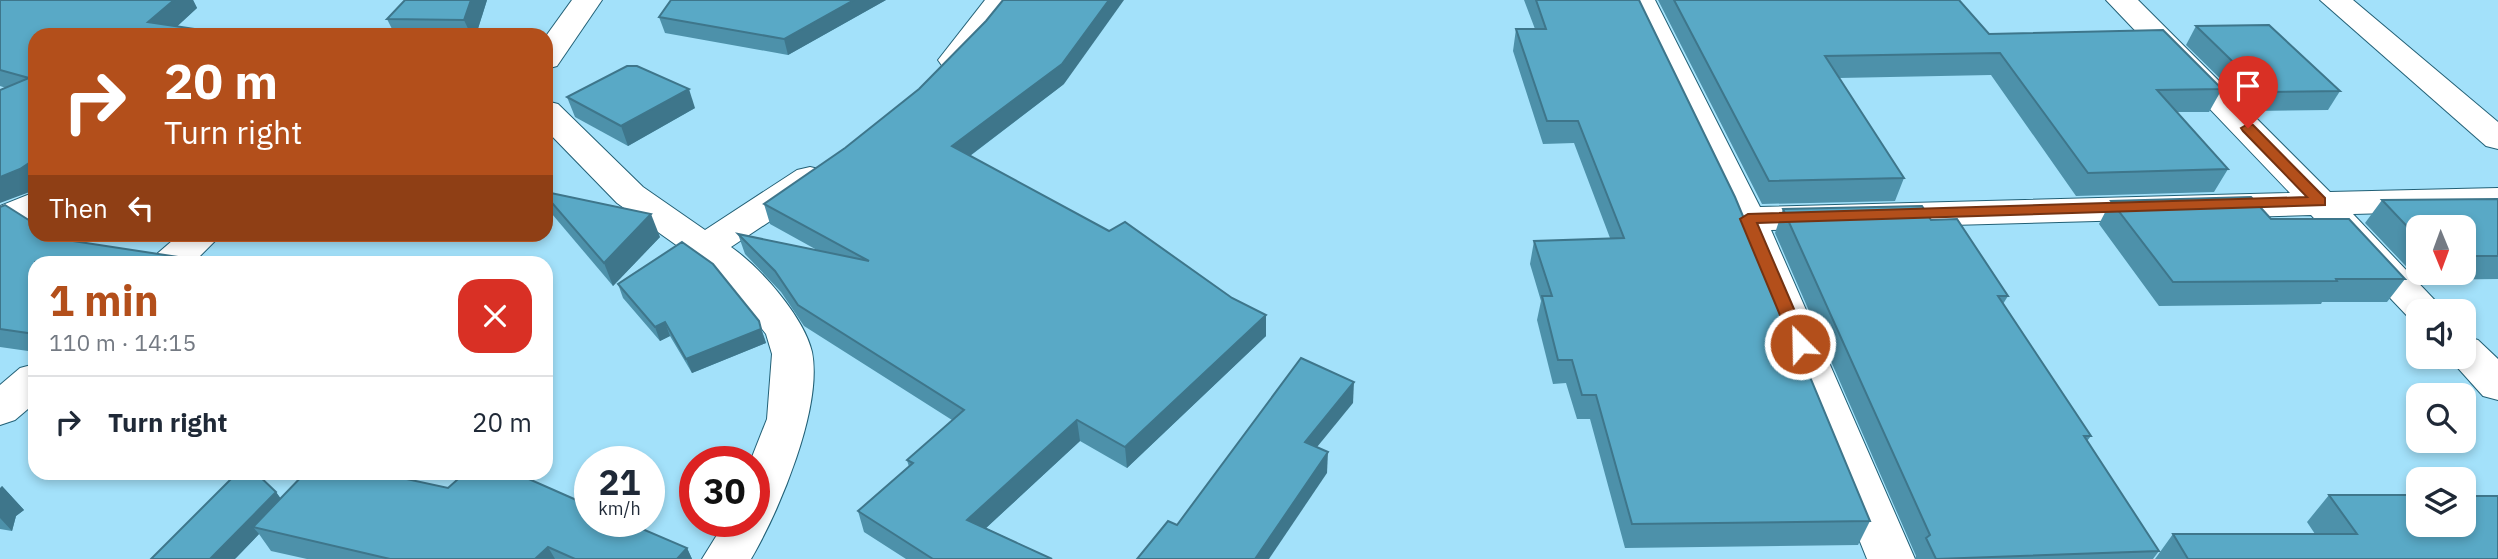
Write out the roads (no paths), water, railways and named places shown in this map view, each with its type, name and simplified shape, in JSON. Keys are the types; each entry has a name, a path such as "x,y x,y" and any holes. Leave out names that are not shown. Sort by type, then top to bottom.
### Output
{"street":[{"path":"553,49 587,0"},
{"path":"934,79 968,46 1001,0"},
{"path":"1640,0 1748,219 1891,559"},
{"path":"2121,0 2414,299"},
{"path":"2335,0 2498,139"},
{"path":"553,118 630,195 733,267 785,330 792,354 788,419 770,467"},
{"path":"704,248 836,158"},
{"path":"1748,219 2320,201 2498,199"},
{"path":"0,220 28,207"},
{"path":"2476,362 2498,385"},
{"path":"0,409 28,385"},
{"path":"726,559 740,537"}]}
